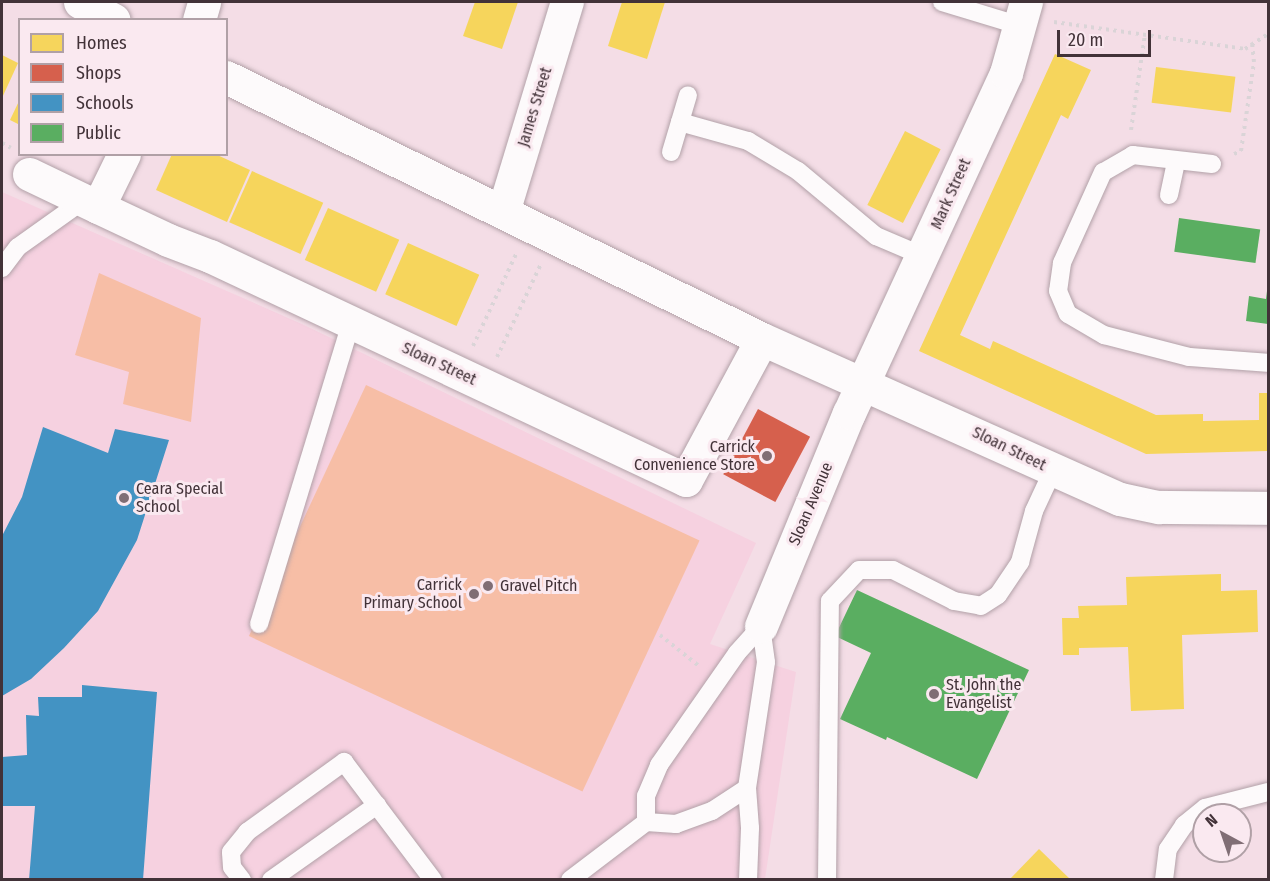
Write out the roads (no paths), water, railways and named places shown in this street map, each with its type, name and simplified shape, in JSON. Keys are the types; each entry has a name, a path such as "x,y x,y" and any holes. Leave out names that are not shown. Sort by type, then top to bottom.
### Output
{"street":[{"path":"80,2 110,18"},
{"path":"200,18 204,2"},
{"name":"James Street","path":"528,225 567,2"},
{"name":"Mark Street","path":"865,383 1006,73 1024,14"},
{"name":"Sloan Street","path":"228,78 762,339 865,383 1120,499 1160,507 1269,508"},
{"path":"91,203 123,156"},
{"name":"Sloan Street","path":"29,174 686,480 762,339"},
{"name":"Sloan Avenue","path":"761,626 849,413 865,383"}],"lane":[{"path":"942,2 1024,14"},
{"path":"671,152 688,95"},
{"path":"680,122 748,141 798,171 876,236 923,256"},
{"path":"1212,164 1133,155 1103,172 1062,263 1058,291 1068,314 1104,335 1189,357 1269,363"},
{"path":"1169,195 1176,161"},
{"path":"2,268 18,247 91,203"},
{"path":"259,624 351,322"},
{"path":"827,879 830,601 859,570 893,570 954,601 981,606 998,595 1020,562 1034,511 1053,470"},
{"path":"646,822 646,796 659,765 737,653 761,626"},
{"path":"748,879 750,828 747,788 766,662 761,626"},
{"path":"242,879 232,867 231,852 247,832 345,762 433,879"},
{"path":"570,879 646,822 676,824 712,811 747,788"},
{"path":"1164,879 1168,849 1184,825 1198,814 1222,802 1269,792"},
{"path":"271,879 377,805"}],"place":[{"name":"Carrick Convenience Store","path":"767,456"},
{"name":"Ceara Special School","path":"124,498"},
{"name":"Gravel Pitch","path":"488,586"},
{"name":"Carrick Primary School","path":"474,594"},
{"name":"St. John the Evangelist","path":"934,694"}]}
